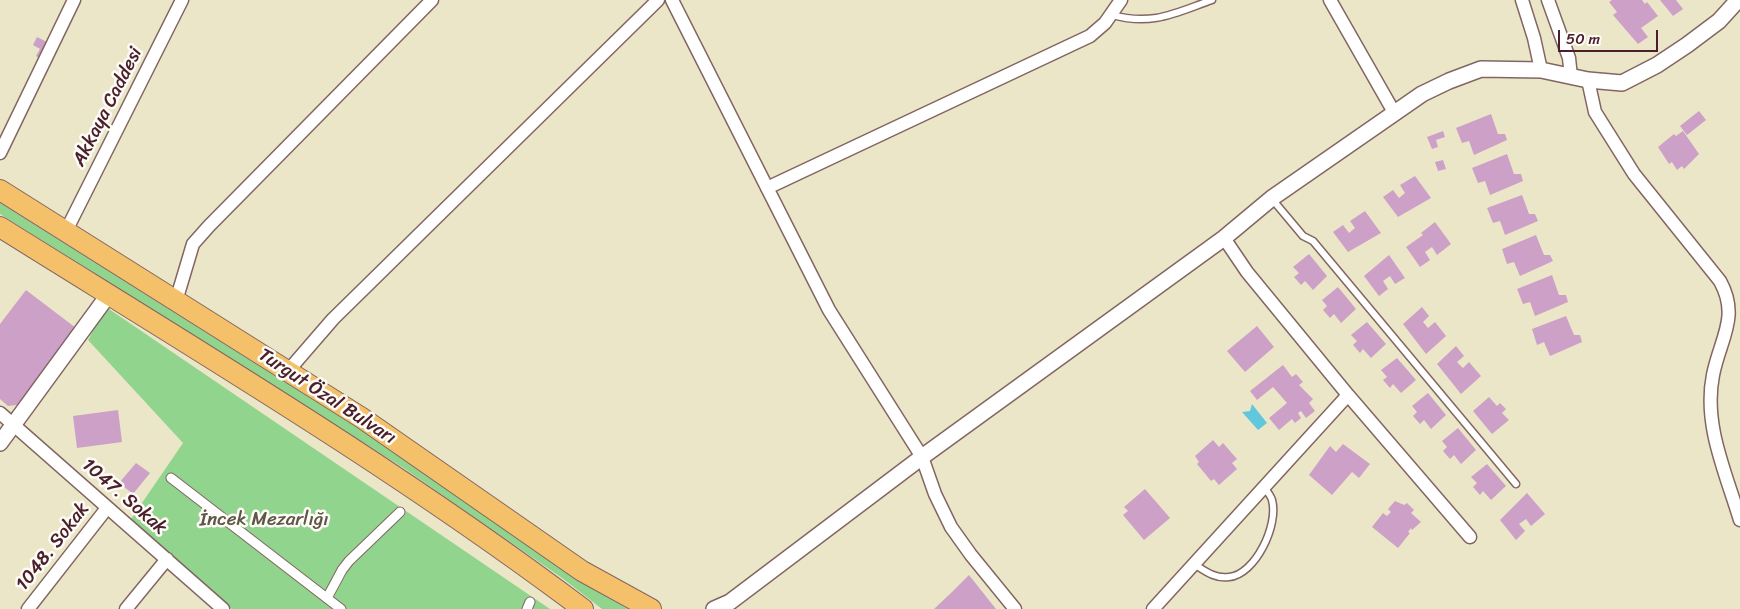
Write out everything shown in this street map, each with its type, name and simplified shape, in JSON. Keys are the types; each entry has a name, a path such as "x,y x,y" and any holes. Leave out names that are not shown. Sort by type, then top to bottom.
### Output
{"main road":[{"name":"Turgut Özal Bulvarı","path":"0,190 288,371 426,462 582,571 651,609"},
{"name":"Turgut Özal Bulvarı","path":"1,229 109,294 403,482 574,606"}],"street":[{"path":"0,153 74,0"},
{"name":"Akkaya Caddesi","path":"66,231 182,0"},
{"path":"176,301 193,244 432,0"},
{"path":"288,371 333,319 658,0"},
{"path":"672,0 829,310 922,457 935,494 951,527 1015,609"},
{"path":"767,188 1073,44 1098,30 1112,15 1121,0"},
{"path":"1330,0 1395,114"},
{"path":"1522,0 1534,38 1541,70"},
{"path":"1548,0 1569,58 1571,77"},
{"path":"714,609 729,605 922,457 1224,238 1272,198 1422,94 1481,69 1541,70 1588,80 1622,83 1657,65 1719,20 1738,0"},
{"path":"1588,80 1595,112 1634,174 1720,281 1727,295 1730,324 1715,369 1711,409 1714,438 1740,520"},
{"path":"1224,238 1247,272 1348,395 1470,537"},
{"path":"0,444 109,294"},
{"path":"1153,609 1348,395"},
{"name":"1047. Sokak","path":"0,413 223,609"},
{"path":"171,478 341,609"},
{"name":"1048. Sokak","path":"28,609 107,508"},
{"path":"327,598 349,561 400,512"},
{"path":"126,609 167,559"}],"lane":[{"path":"1112,15 1131,19 1158,19 1212,0"},
{"path":"1272,198 1303,236 1313,241 1516,484"},
{"path":"1194,564 1214,576 1229,577 1241,574 1262,550 1271,526 1272,500 1264,487"}],"green space":[{"path":"0,203 372,437 590,587 628,609 602,609 562,578 405,469 0,214"},
{"name":"İncek Mezarlığı","path":"106,307 550,609 232,609 131,519 183,443 88,340"}],"water":[{"path":"1252,404 1267,423 1258,430 1242,412 1250,411"}],"building":[{"path":"1612,0 1642,0 1645,4 1647,2 1658,16 1641,28 1648,37 1638,44 1613,15 1617,12 1609,2"},
{"path":"1660,0 1676,0 1683,9 1673,16"},
{"path":"37,37 49,43 40,59 36,56 40,49 33,45"},
{"path":"1699,111 1706,120 1687,135 1680,126"},
{"path":"1491,114 1498,134 1505,134 1507,140 1474,155 1469,141 1462,143 1456,128"},
{"path":"1443,131 1445,137 1436,140 1438,147 1432,149 1427,137"},
{"path":"1683,131 1699,154 1684,169 1682,166 1677,170 1672,162 1669,164 1658,147 1674,134 1676,136"},
{"path":"1507,154 1514,174 1521,174 1523,181 1490,195 1485,181 1478,183 1472,168"},
{"path":"1443,160 1446,169 1438,171 1435,162"},
{"path":"1415,176 1431,198 1398,217 1383,197 1393,190 1399,198 1405,193 1400,185"},
{"path":"1522,195 1529,214 1535,214 1538,221 1505,235 1500,221 1493,223 1487,208"},
{"path":"1365,211 1381,233 1348,252 1333,232 1343,225 1349,233 1355,228 1350,221"},
{"path":"1435,222 1451,244 1437,255 1432,247 1425,252 1430,260 1420,267 1406,247 1423,235 1421,233"},
{"path":"1536,235 1544,255 1550,255 1553,261 1520,276 1514,262 1507,264 1502,249"},
{"path":"1309,254 1327,276 1313,290 1305,281 1301,285 1294,277 1299,273 1293,267"},
{"path":"1389,255 1405,278 1395,284 1390,276 1383,281 1388,289 1379,296 1364,276"},
{"path":"1552,275 1559,295 1566,295 1568,302 1535,316 1530,302 1523,304 1517,289"},
{"path":"1338,287 1356,309 1341,323 1334,314 1330,318 1323,310 1327,306 1322,300"},
{"path":"26,290 76,328 17,405 8,406 0,399 0,324"},
{"path":"1422,307 1429,316 1423,322 1428,328 1435,322 1446,336 1426,354 1403,324"},
{"path":"1566,316 1574,335 1580,335 1582,342 1550,356 1544,342 1537,345 1532,329"},
{"path":"1367,322 1386,344 1371,358 1363,349 1360,353 1353,345 1357,341 1351,335"},
{"path":"1257,326 1274,347 1245,372 1227,351"},
{"path":"1456,346 1464,356 1457,362 1463,368 1469,362 1481,376 1461,394 1437,364"},
{"path":"1397,358 1416,380 1401,393 1393,384 1390,388 1383,380 1387,377 1381,370"},
{"path":"1283,365 1292,377 1296,374 1303,382 1299,385 1313,399 1309,403 1315,411 1306,418 1301,411 1298,413 1301,418 1295,423 1292,419 1279,430 1269,418 1287,403 1273,387 1257,400 1250,391"},
{"path":"1428,393 1446,415 1431,429 1424,420 1420,424 1413,416 1417,412 1412,406"},
{"path":"1489,397 1497,406 1500,403 1506,409 1502,413 1509,420 1492,434 1473,411"},
{"path":"118,410 122,442 77,448 73,416"},
{"path":"1458,428 1476,450 1461,464 1454,455 1450,459 1443,451 1447,447 1442,441"},
{"path":"1213,440 1219,447 1223,443 1237,459 1232,463 1237,469 1219,485 1214,479 1211,481 1197,464 1199,462 1195,456"},
{"path":"1343,444 1370,464 1359,478 1352,472 1332,495 1309,475 1330,446 1336,452"},
{"path":"136,463 150,473 133,494 119,483"},
{"path":"1487,464 1506,486 1491,500 1483,491 1480,495 1473,487 1477,483 1471,477"},
{"path":"1145,489 1170,518 1144,540 1123,515 1128,511 1124,507"},
{"path":"1527,493 1545,514 1531,526 1526,519 1519,524 1525,531 1516,540 1500,520"},
{"path":"1395,501 1404,505 1407,503 1414,510 1411,513 1421,522 1412,530 1411,528 1408,532 1410,533 1398,548 1372,527 1383,513 1387,516 1391,512 1388,509"},
{"path":"969,575 996,609 934,609 952,592"}]}
